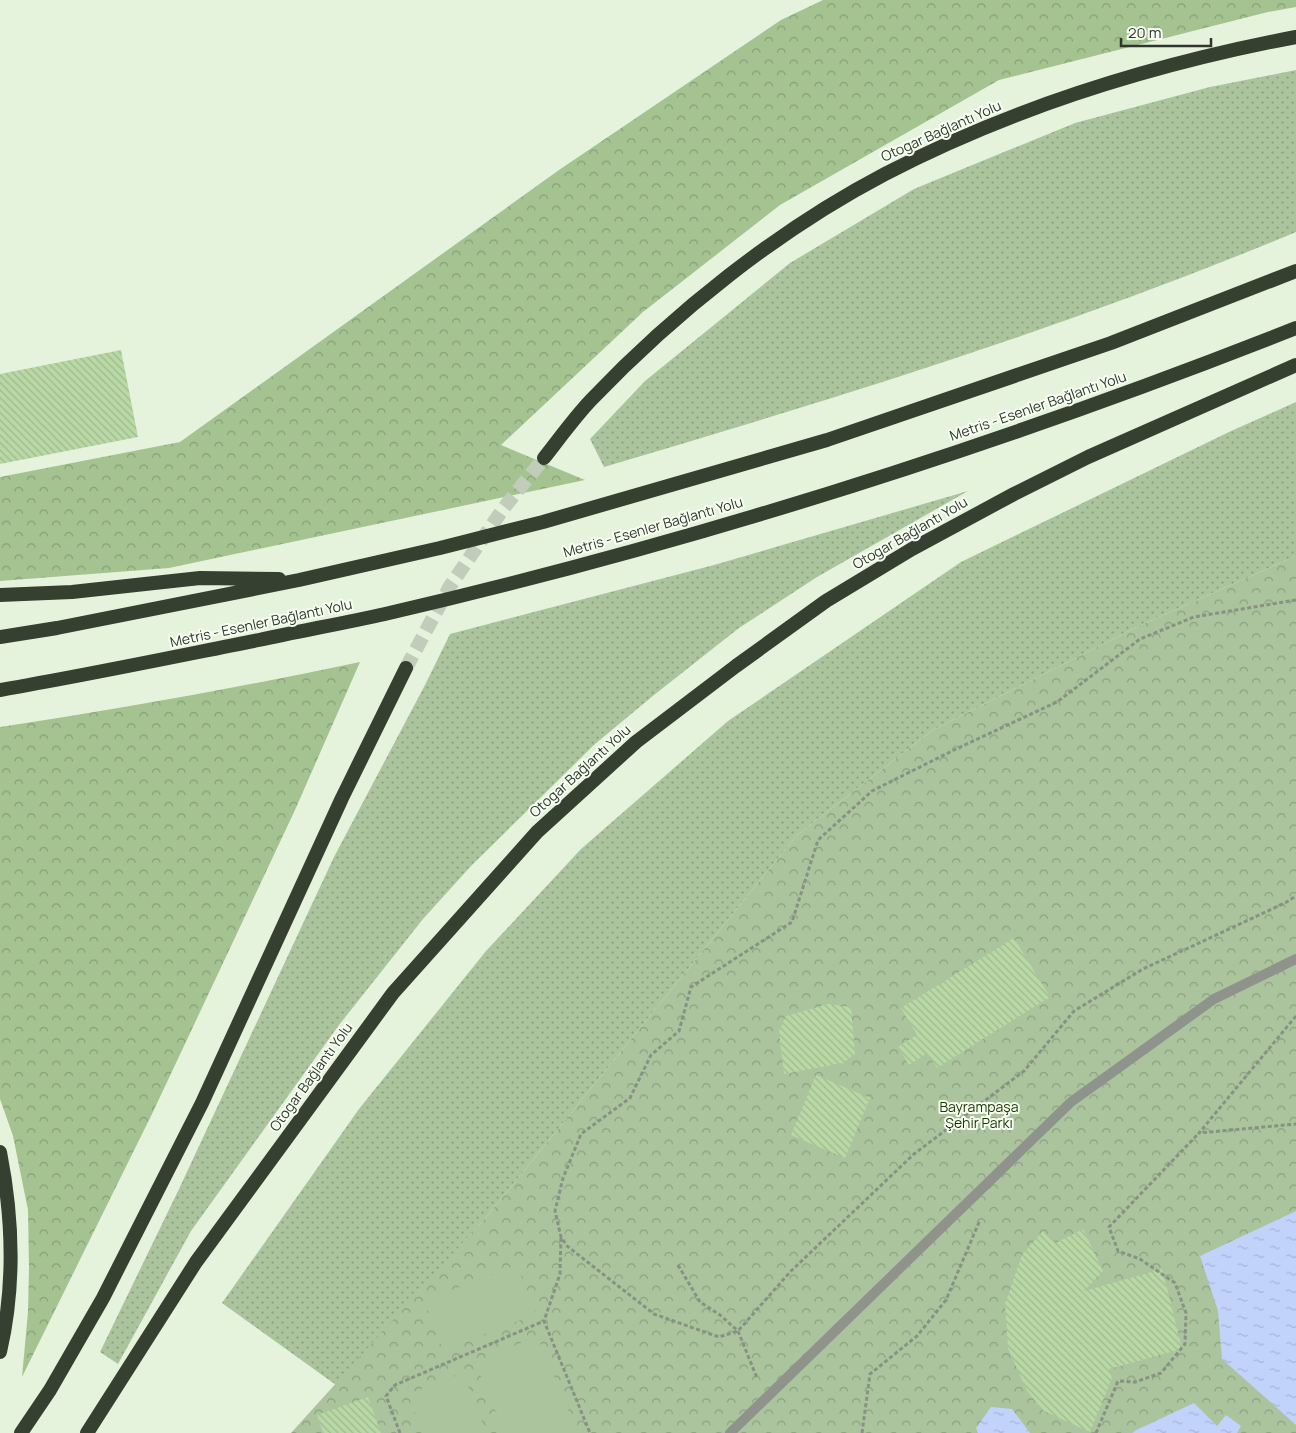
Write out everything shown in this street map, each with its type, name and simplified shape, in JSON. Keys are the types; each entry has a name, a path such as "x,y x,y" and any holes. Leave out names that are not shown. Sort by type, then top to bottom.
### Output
{"highway":[{"name":"Otogar Bağlantı Yolu","path":"544,458 590,401 652,340 726,278 813,216 884,175 932,151 1002,121 1075,94 1162,67 1296,38"},
{"path":"0,637 57,628 299,580 543,522 827,440 1111,343 1296,271"},
{"name":"Metris - Esenler Bağlantı Yolu","path":"0,690 171,658 384,614 545,575 714,528 941,457 1108,399 1296,328"},
{"name":"Otogar Bağlantı Yolu","path":"87,1433 196,1262 393,993 537,832 636,742 826,600 912,549 1088,457 1296,365"},
{"path":"0,595 72,592 200,578 299,580"},
{"path":"21,1433 50,1390 103,1298 202,1103 342,798 406,668"},
{"path":"0,1152 8,1207 10,1264 6,1327 0,1352"}],"lane":[{"path":"730,1433 1071,1102 1214,1000 1296,959"}],"path":[{"path":"590,1433 544,1321 560,1274 561,1237 555,1211 563,1178 580,1134 630,1098 652,1055 679,1031 691,987 792,922 818,840 872,791 956,748 1057,702 1140,639 1194,617 1296,600"},
{"path":"561,1237 567,1246 654,1314 719,1337 738,1331 790,1271 914,1154 1024,1071 1074,1011 1143,969 1285,903 1296,896"},
{"path":"1096,1433 1118,1381 1135,1382 1161,1373 1185,1344 1186,1313 1176,1283 1140,1258 1118,1251 1109,1227 1198,1133 1296,1016"},
{"path":"1198,1133 1296,1124"},
{"path":"857,1433 861,1431 870,1374 917,1336 946,1300 982,1216"},
{"path":"678,1265 700,1302 720,1315 738,1331 764,1398"},
{"path":"400,1433 386,1396 395,1385 544,1321"}],"green space":[{"path":"823,0 1296,0 1296,7 1268,12 999,80 780,205 643,312 501,445 585,480 169,568 0,581 0,477 180,442 559,170 781,20"},
{"path":"1296,70 1296,232 1126,299 953,359 604,467 590,439 645,381 790,263 914,189 1075,123 1210,87"},
{"path":"1296,402 1296,556 1141,625 933,730 797,835 488,1215 336,1385 222,1303 359,1109 486,951 581,849 728,721 961,562 1229,432"},
{"path":"968,491 817,577 739,628 595,744 471,866 423,919 339,1025 191,1231 118,1364 100,1352 179,1189 334,857 450,634 714,565"},
{"name":"Bayrampaşa Şehir Parkı","path":"1296,556 1296,1433 291,1433 488,1215 797,835 933,730 1141,625"},
{"path":"360,662 295,810 152,1114 22,1377 28,1312 28,1210 13,1136 0,1099 0,727 181,697"},
{"path":"517,1265 536,1314 443,1350 424,1301"},
{"path":"537,1336 578,1433 505,1433 475,1362"},
{"path":"463,1373 486,1433 423,1433 408,1394"}],"water":[{"path":"1296,1211 1296,1425 1222,1359 1218,1311 1200,1256"},
{"path":"1194,1403 1217,1426 1226,1415 1241,1426 1237,1433 1130,1433"},
{"path":"991,1407 1012,1409 1030,1433 978,1433 976,1428"}],"building":[{"path":"121,350 138,437 0,464 0,374"},
{"path":"1014,938 1050,997 937,1068 927,1053 909,1065 898,1047 917,1035 901,1008"},
{"path":"828,1004 851,1007 855,1054 843,1063 784,1074 779,1031 786,1016"},
{"path":"816,1075 870,1098 845,1158 791,1135"},
{"path":"1083,1229 1103,1271 1084,1291 1162,1269 1182,1349 1109,1369 1112,1378 1090,1432 1042,1410 1026,1389 1008,1348 1005,1304 1022,1255 1043,1231 1056,1243"},
{"path":"368,1397 381,1433 323,1433 317,1415"}],"tunnel":[{"path":"406,668 450,586 503,509 544,458"}]}
